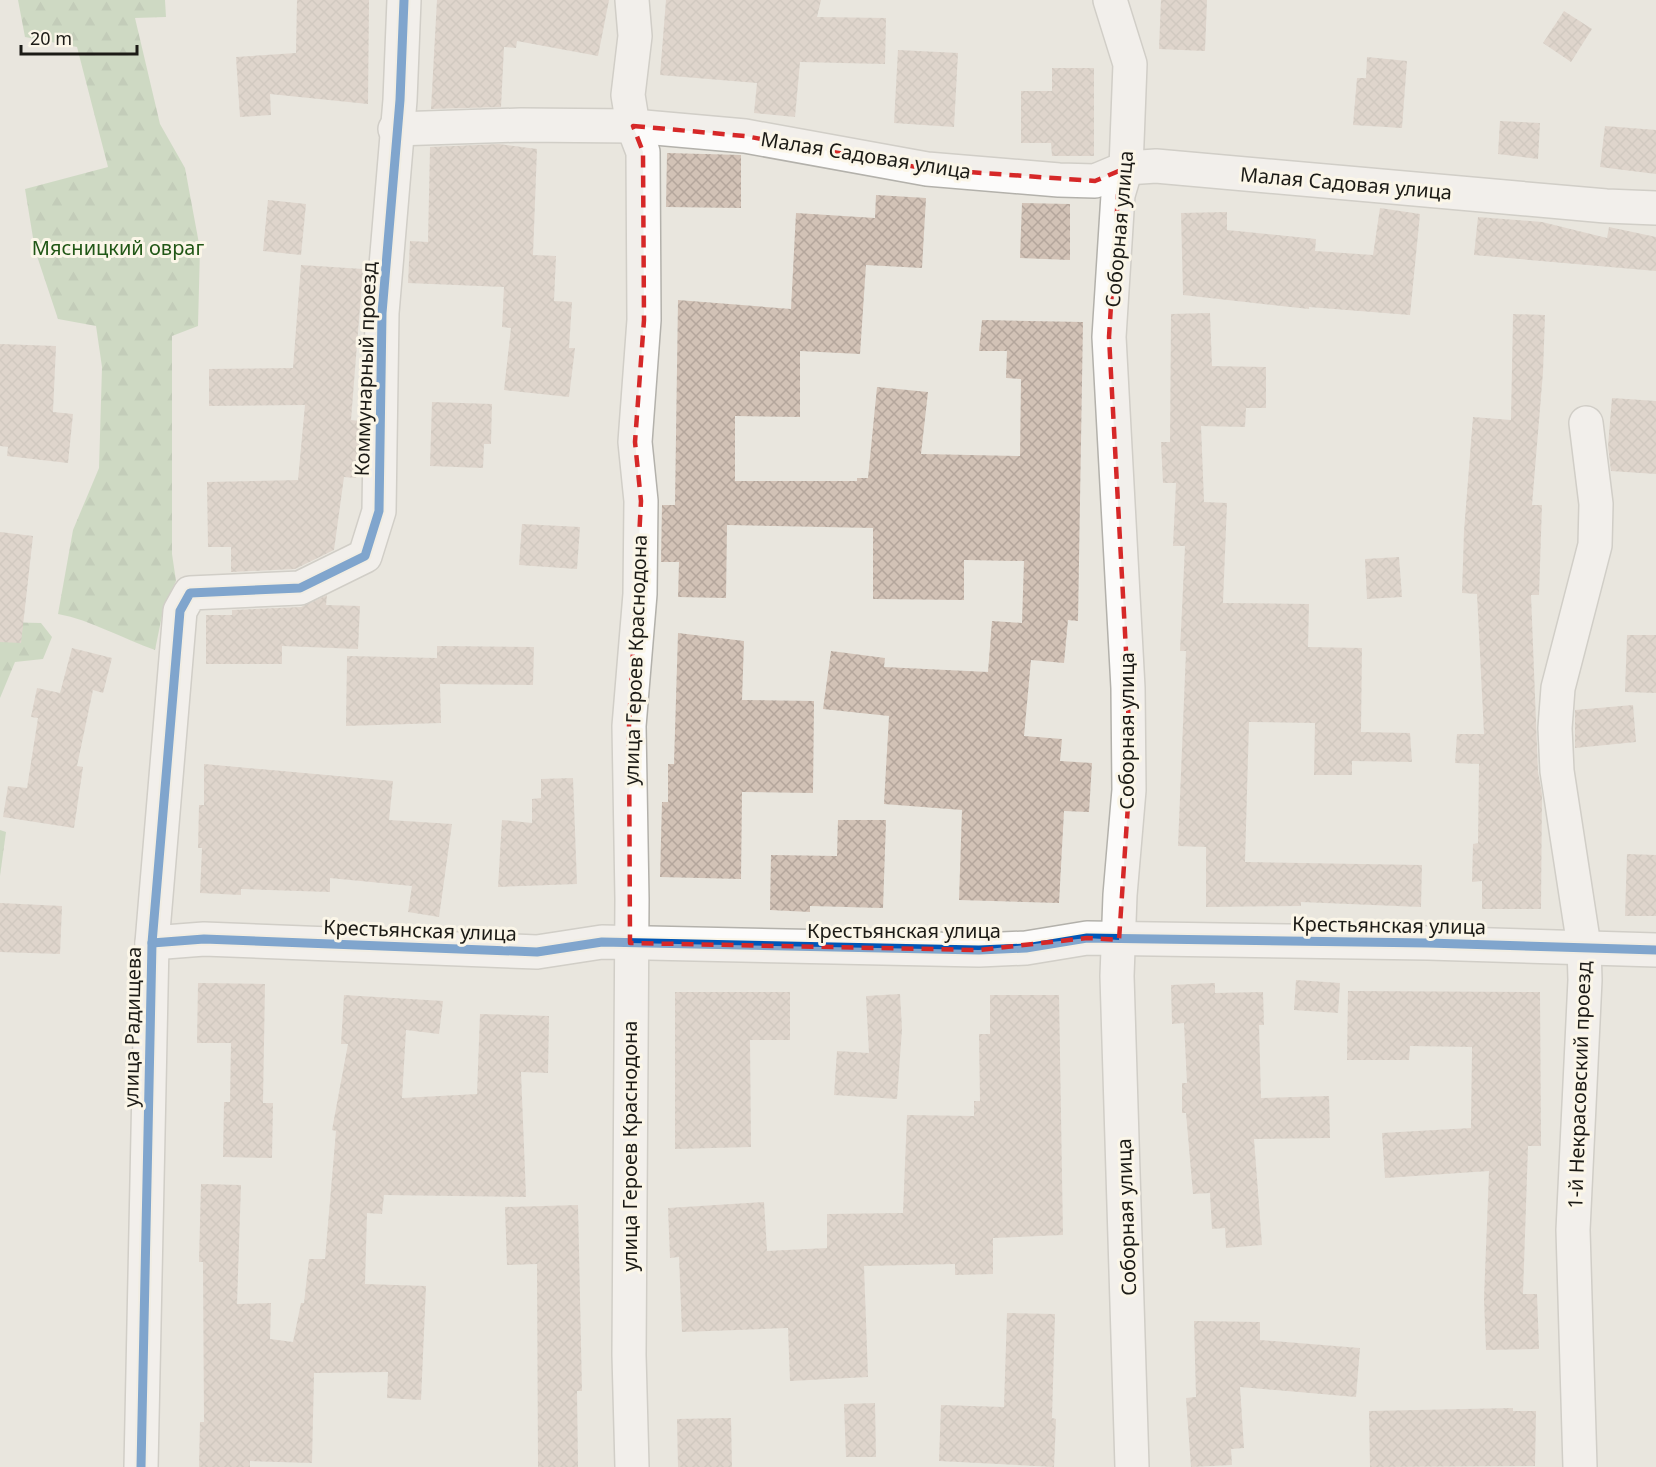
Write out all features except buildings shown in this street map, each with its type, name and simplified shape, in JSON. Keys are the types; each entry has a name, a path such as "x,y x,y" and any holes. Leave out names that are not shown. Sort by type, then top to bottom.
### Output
{"street":[{"name":"Коммунарный проезд","path":"190,592 300,588 365,556 379,511 382,313 395,129 400,100 404,0"},
{"name":"улица Героев Краснодона","path":"632,0 635,36 628,95 633,126 643,152 644,320 635,442 641,501 640,594 629,726 629,1355 632,1467"},
{"name":"Соборная улица","path":"1110,0 1130,64 1126,168 1118,195 1109,337 1128,687 1129,790 1117,976 1132,1467"},
{"name":"Малая Садовая улица","path":"395,129 521,125 633,126 746,136 927,169 1095,181 1126,168 1156,166 1606,206 1656,208"},
{"name":"1-й Некрасовский проезд","path":"1580,1467 1574,1230 1585,980 1584,946 1557,771 1555,729 1558,688 1595,545 1596,504 1586,423"},
{"name":"улица Радищева","path":"141,1467 152,943 180,611 190,592"},
{"name":"Крестьянская улица","path":"152,943 204,939 537,952 602,942 979,950 1026,948 1088,938 1584,946 1656,950"}],"highlighted area":[{"path":"633,126 745,136 927,169 1095,181 1126,168 1118,195 1109,337 1128,688 1129,790 1119,940 1087,938 979,950 630,943 629,726 641,501 635,442 644,320 643,152"}],"green space":[{"name":"Мясницкий овраг","path":"18,0 165,0 166,17 135,18 160,124 185,168 200,249 198,326 172,336 172,554 176,581 164,606 155,650 95,625 58,614 73,530 99,468 102,367 96,326 58,319 35,250 25,189 108,167 77,47 25,37"},
{"path":"0,622 41,623 52,637 43,659 15,662 0,698"},
{"path":"0,830 6,832 0,876"}],"cycle path":[{"path":"141,1467 152,943 180,611 190,593 300,588 365,556 379,511 382,313 400,100 404,0"},
{"path":"152,943 204,939 537,952 602,942 979,950 1026,948 1087,938 1428,943 1656,950"}]}
